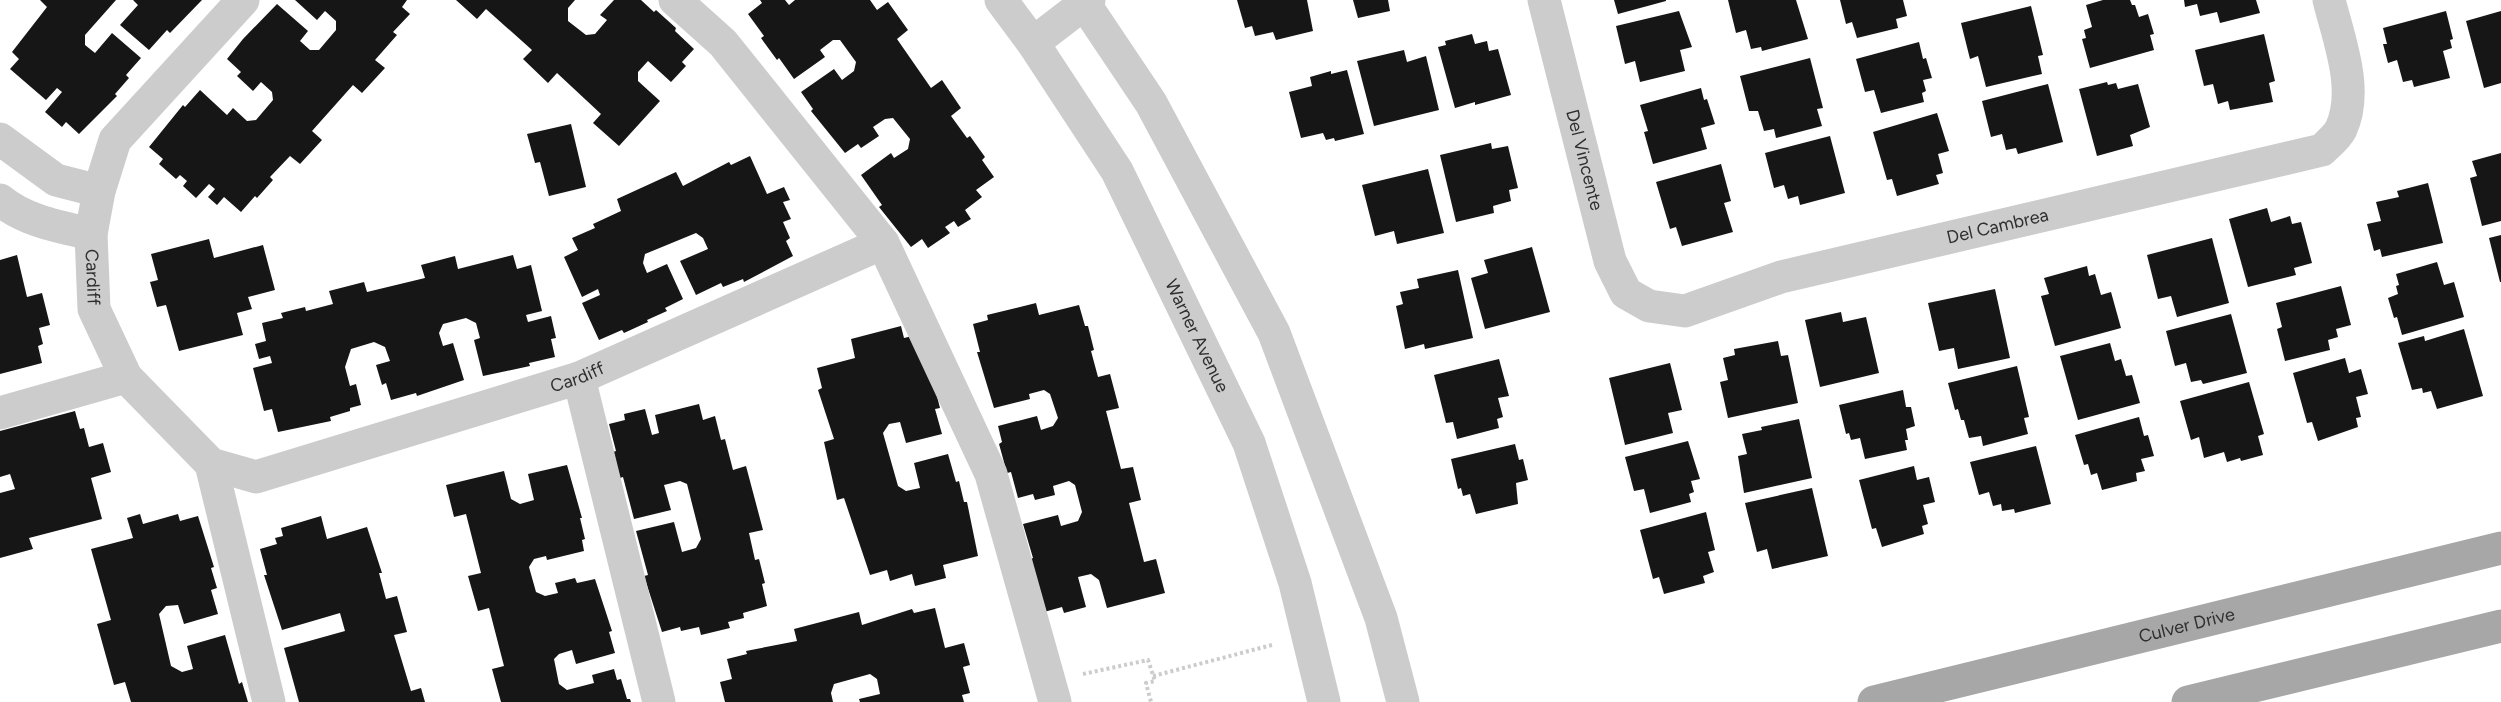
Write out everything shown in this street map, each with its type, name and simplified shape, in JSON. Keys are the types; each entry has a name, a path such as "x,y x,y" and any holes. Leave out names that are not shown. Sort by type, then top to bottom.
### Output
{"main road":[{"name":"Culver Drive","path":"1874,702 2501,548"},
{"path":"2188,702 2501,626"}],"street":[{"name":"Cardiff","path":"243,0 115,140 99,191 91,234 94,309 126,377 211,464 256,477 579,378 883,243"},
{"path":"675,0 723,43 883,243 991,474 1053,692"},
{"name":"Warner Avenue","path":"1001,0 1033,43 1117,171 1249,444 1295,583 1324,702"},
{"name":"Del Vincente","path":"1544,0 1610,261 1626,293 1648,306"},
{"name":"Del Cambrea","path":"1648,306 1685,311 1781,277 2322,150 2340,131 2349,102 2345,63 2329,0"},
{"path":"1033,43 1085,1 1151,103 1274,333 1381,618 1403,702"},
{"path":"0,139 56,180 99,191"},
{"name":"Cardiff","path":"36,165 5,205 45,223 91,234"},
{"path":"0,413 126,377"},
{"path":"579,378 659,702"},
{"path":"211,464 268,702"}],"path":[{"path":"1153,676 1272,645"},
{"path":"1053,692 1148,660 1155,681 1146,683 1151,702"}],"building":[{"path":"40,0 116,0 85,35 85,45 95,53 112,33 141,58 126,75 129,78 115,94 117,96 79,134 66,122 62,127 45,112 62,92 57,88 46,100 10,69 19,59 12,52 47,7"},
{"path":"133,0 202,0 170,33 167,30 149,50 120,25 138,5"},
{"path":"295,0 407,0 402,7 410,14 393,32 397,35 375,60 385,68 362,93 353,85 312,131 322,140 300,164 290,156 270,177 273,180 241,212 224,197 217,205 208,197 215,189 209,184 196,198 183,186 187,181 180,175 176,179 159,164 163,159 149,147 183,105 185,107 200,90 227,115 233,108 247,121 256,120 273,100 272,92 261,82 253,91 237,76 241,72 227,59 243,39 277,4 308,31 300,41 310,50 319,50 336,30 336,21 325,11 317,20"},
{"path":"456,0 575,0 568,8 568,21 586,35 595,34 607,20 600,15 614,0 641,0 676,28 675,31 694,49 682,62 686,66 671,82 648,61 638,72 638,81 660,101 619,146 593,123 601,114 557,73 548,83 523,59 532,50 486,9 477,19"},
{"path":"760,0 785,0 789,5 795,0 870,0 877,10 888,2 908,30 897,39 931,88 942,80 961,108 951,116 967,138 970,136 985,157 982,160 994,177 976,190 982,197 965,210 971,219 958,227 954,221 945,227 950,233 928,248 922,239 911,247 879,207 882,205 861,175 891,153 894,158 908,149 910,139 893,118 885,119 873,127 879,136 861,148 858,144 845,153 811,111 813,109 801,92 834,69 842,80 854,71 856,62 840,40 833,40 820,50 825,57 794,79 761,38 764,36 748,14 762,3"},
{"path":"1237,0 1307,0 1313,31 1276,40 1273,32 1255,36 1252,26 1245,28"},
{"path":"1353,0 1388,0 1390,11 1358,18"},
{"path":"1614,0 1666,0 1666,1 1618,14"},
{"path":"1728,0 1796,0 1808,39 1762,51 1761,47 1751,49 1746,30 1736,33"},
{"path":"1840,0 1903,0 1907,16 1896,19 1898,28 1857,38 1852,22 1846,24"},
{"path":"2103,0 2130,0 2132,5 2135,5 2139,17 2148,14 2154,34 2150,35 2154,50 2090,68 2082,39 2086,38 2084,30 2092,27 2086,5"},
{"path":"2184,0 2256,0 2260,13 2220,23 2217,12 2200,16 2197,4 2185,7"},
{"path":"2031,6 2043,55 2038,56 2042,74 1986,87 1978,56 1970,59 1961,23"},
{"path":"1679,11 1692,47 1680,50 1685,71 1640,82 1635,61 1625,64 1616,26"},
{"path":"2446,11 2453,39 2450,40 2452,48 2443,51 2450,78 2414,87 2412,80 2403,82 2397,60 2388,63 2383,44 2387,44 2383,28"},
{"path":"2501,11 2501,83 2484,88 2466,21"},
{"path":"1472,34 1475,44 1487,41 1489,51 1498,49 1511,95 1455,108 1438,47 1446,45 1445,41"},
{"path":"2264,34 2275,81 2269,83 2273,102 2230,110 2228,101 2218,104 2213,84 2204,86 2195,50"},
{"path":"1919,42 1923,59 1926,58 1932,78 1923,80 1926,91 1922,93 1924,102 1881,113 1874,90 1865,92 1856,59"},
{"path":"1404,50 1407,62 1426,56 1439,110 1374,126 1357,61"},
{"path":"1810,58 1823,108 1817,109 1822,126 1776,138 1774,129 1764,131 1758,111 1749,111 1740,76"},
{"path":"1347,70 1364,134 1335,141 1334,138 1326,140 1323,133 1301,138 1289,92 1312,86 1310,77 1331,71 1331,74"},
{"path":"2107,82 2108,85 2116,83 2118,89 2138,84 2150,127 2130,135 2133,146 2097,156 2079,89"},
{"path":"2048,84 2063,142 2018,154 2016,148 2006,150 2002,134 1991,137 1982,101"},
{"path":"1701,88 1715,124 1701,128 1707,149 1653,164 1644,132 1648,131 1640,105"},
{"path":"1937,113 1949,151 1938,154 1943,173 1936,175 1939,184 1897,196 1892,179 1887,180 1873,132"},
{"path":"571,124 586,187 549,196 540,162 535,163 527,134"},
{"path":"1830,136 1845,193 1800,205 1798,196 1788,199 1784,185 1774,188 1765,153"},
{"path":"1491,143 1492,149 1508,146 1518,188 1509,190 1511,201 1493,206 1494,213 1456,222 1440,155"},
{"path":"2501,153 2501,221 2482,226 2470,178 2477,176 2472,161"},
{"path":"750,156 767,194 784,187 790,200 783,202 791,219 783,222 790,238 786,241 793,256 744,282 743,279 723,287 721,283 696,295 680,261 708,249 703,238 696,233 645,254 643,263 647,273 667,264 683,299 665,308 667,311 647,320 648,322 624,333 622,330 599,340 582,303 600,295 598,289 582,297 564,257 578,250 572,238 595,228 593,224 621,211 617,199 676,172 683,186 729,162 731,165"},
{"path":"1721,164 1731,201 1724,203 1733,232 1682,246 1676,227 1670,229 1656,182"},
{"path":"1428,169 1444,233 1397,244 1394,231 1375,236 1362,185"},
{"path":"2428,183 2443,243 2382,257 2380,249 2374,251 2367,224 2381,221 2376,202 2399,197 2397,191"},
{"path":"2267,208 2271,222 2290,216 2292,224 2301,222 2312,263 2294,268 2296,275 2248,287 2229,219"},
{"path":"2501,235 2501,282 2500,282 2489,238"},
{"path":"2212,238 2229,303 2177,317 2171,296 2158,299 2147,255"},
{"path":"209,239 214,258 263,245 275,290 248,297 252,309 237,313 243,335 179,351 166,305 157,307 150,282 158,280 151,254"},
{"path":"1532,247 1550,312 1485,329 1471,278 1488,273 1484,260"},
{"path":"17,255 27,297 42,293 50,325 39,328 43,344 38,346 42,363 0,374 0,260"},
{"path":"513,255 517,269 531,265 542,311 526,315 528,322 551,316 556,338 551,339 555,357 529,363 530,366 483,376 474,340 480,338 476,323 466,318 443,324 439,333 443,346 453,343 464,380 417,396 416,393 391,400 386,383 382,385 376,365 390,361 385,347 374,342 351,349 345,367 350,386 356,384 361,405 330,417 331,421 278,432 272,409 264,411 253,368 272,363 270,356 259,359 255,344 266,341 262,323 283,318 281,313 305,307 306,311 333,304 329,291 364,282 367,292 425,278 421,265 455,256 458,269"},
{"path":"2437,262 2444,285 2454,282 2464,317 2402,335 2388,298 2398,294 2396,286 2399,285 2396,274"},
{"path":"2087,266 2089,276 2095,274 2101,295 2111,292 2121,328 2055,346 2041,296 2049,294 2044,278"},
{"path":"1458,270 1473,338 1425,349 1424,344 1405,349 1396,306 1403,304 1400,292 1419,288 1417,279"},
{"path":"2341,286 2351,325 2336,329 2338,337 2328,340 2330,350 2285,361 2277,329 2282,327 2276,303"},
{"path":"1995,289 2010,358 1958,369 1954,348 1939,351 1928,303"},
{"path":"1036,303 1039,315 1079,305 1085,326 1088,326 1094,350 1091,351 1098,377 1110,374 1119,408 1106,411 1121,469 1133,467 1141,500 1129,503 1144,562 1156,559 1165,593 1107,608 1099,580 1091,574 1078,577 1086,607 1064,613 1062,607 1044,612 1029,560 1033,558 1023,524 1058,515 1061,526 1078,521 1082,512 1075,485 1069,481 1053,486 1055,495 1035,500 1033,494 1018,498 1011,472 1007,473 999,444 1002,442 998,426 1037,416 1041,430 1053,426 1058,418 1050,394 1044,390 1029,394 1030,399 994,408 977,352 980,352 973,324 988,320 987,315"},
{"path":"1841,312 1843,322 1866,317 1879,373 1820,387 1805,320"},
{"path":"2231,314 2247,373 2203,384 2201,380 2191,382 2186,363 2175,366 2166,331"},
{"path":"901,326 904,338 921,334 940,408 935,409 942,434 906,443 900,422 889,424 883,433 898,486 906,491 920,488 914,463 948,454 956,482 959,481 964,502 967,502 978,556 943,565 946,578 915,586 912,574 890,581 887,570 870,575 844,498 837,500 824,442 834,439 818,390 822,388 817,368 855,358 851,339"},
{"path":"2464,329 2483,396 2437,409 2431,391 2423,393 2422,388 2412,390 2398,343 2424,336 2425,341"},
{"path":"1778,341 1781,356 1788,355 1798,403 1728,418 1720,382 1728,380 1723,358 1735,355 1734,349"},
{"path":"2110,343 2115,361 2121,359 2126,376 2132,375 2140,403 2078,420 2060,356"},
{"path":"2345,358 2349,373 2361,369 2368,394 2356,397 2361,417 2356,418 2358,427 2318,441 2312,422 2307,423 2293,373"},
{"path":"1499,359 1509,396 1498,398 1503,417 1497,419 1499,428 1457,439 1453,422 1446,423 1434,375"},
{"path":"1670,363 1682,410 1668,413 1673,433 1625,445 1609,378"},
{"path":"2017,366 2029,417 2024,418 2028,434 1983,446 1981,436 1969,438 1964,420 1961,420 1958,409 1955,410 1948,383"},
{"path":"2249,382 2264,434 2258,436 2263,455 2227,462 2224,452 2204,458 2199,437 2191,440 2180,401"},
{"path":"1903,390 1906,407 1911,407 1915,426 1906,429 1907,450 1865,459 1860,438 1851,440 1849,433 1846,434 1839,405"},
{"path":"699,404 703,420 715,416 721,440 725,439 733,470 746,466 763,530 749,533 755,560 759,559 765,583 762,584 767,606 743,613 744,618 728,622 730,628 701,635 699,627 681,631 680,627 662,632 644,576 648,575 636,531 674,522 682,552 696,548 701,539 687,484 680,481 664,485 671,510 634,519 623,477 620,478 613,452 616,451 609,424 625,420 624,414 645,409 652,435 659,433 655,415"},
{"path":"75,411 80,429 84,428 89,447 103,443 111,472 91,478 102,519 29,538 33,549 0,558 0,493 15,489 10,474 0,477 0,431"},
{"path":"2139,417 2144,436 2148,435 2154,456 2141,459 2145,471 2136,473 2137,481 2102,490 2097,473 2091,475 2088,464 2084,465 2075,435"},
{"path":"1799,419 1812,478 1744,493 1738,456 1747,454 1742,434 1762,430 1761,427"},
{"path":"1688,441 1700,479 1691,481 1694,492 1689,494 1691,502 1650,513 1644,489 1634,491 1625,457"},
{"path":"1515,444 1519,460 1523,459 1528,480 1516,483 1518,504 1476,514 1470,494 1463,496 1461,488 1458,489 1451,459"},
{"path":"2036,446 2051,504 2015,513 2014,509 2002,511 2001,504 1993,506 1989,492 1979,495 1970,462"},
{"path":"567,465 582,518 580,518 585,539 582,540 584,551 547,560 546,556 534,559 529,567 536,592 545,596 558,593 555,583 575,578 577,583 595,579 612,631 609,632 615,653 576,664 572,650 559,654 554,659 559,684 567,690 594,683 592,675 614,669 617,680 621,679 627,699 631,702 501,702 492,669 504,666 489,608 478,611 468,576 481,573 466,514 454,517 446,485 504,471 511,499 520,504 534,500 528,474"},
{"path":"1914,466 1917,480 1929,477 1935,502 1923,505 1928,524 1922,526 1924,534 1882,547 1876,528 1872,529 1859,480"},
{"path":"1812,488 1828,556 1772,569 1767,549 1757,552 1745,503"},
{"path":"1706,512 1715,550 1708,552 1714,572 1703,576 1705,583 1664,594 1659,577 1653,579 1640,530"},
{"path":"140,514 143,524 178,514 180,521 198,516 214,567 211,568 217,588 211,590 218,614 184,624 178,605 166,606 159,614 171,666 182,672 193,669 187,646 225,635 239,684 242,682 248,702 131,702 125,682 114,685 97,624 111,620 91,549 133,538 127,518"},
{"path":"321,516 327,539 367,527 382,573 379,573 386,599 397,596 407,632 394,635 411,691 421,688 425,702 299,702 284,648 345,631 340,613 282,630 264,575 267,575 260,549 277,544 275,538 283,536 281,528"},
{"path":"935,608 945,648 964,643 970,665 963,667 970,693 962,695 964,702 860,702 859,699 880,694 877,679 870,674 834,684 831,693 833,702 725,702 720,682 732,679 727,659 747,654 746,651 797,641 794,629 859,612 862,625 912,609 914,613"}]}
